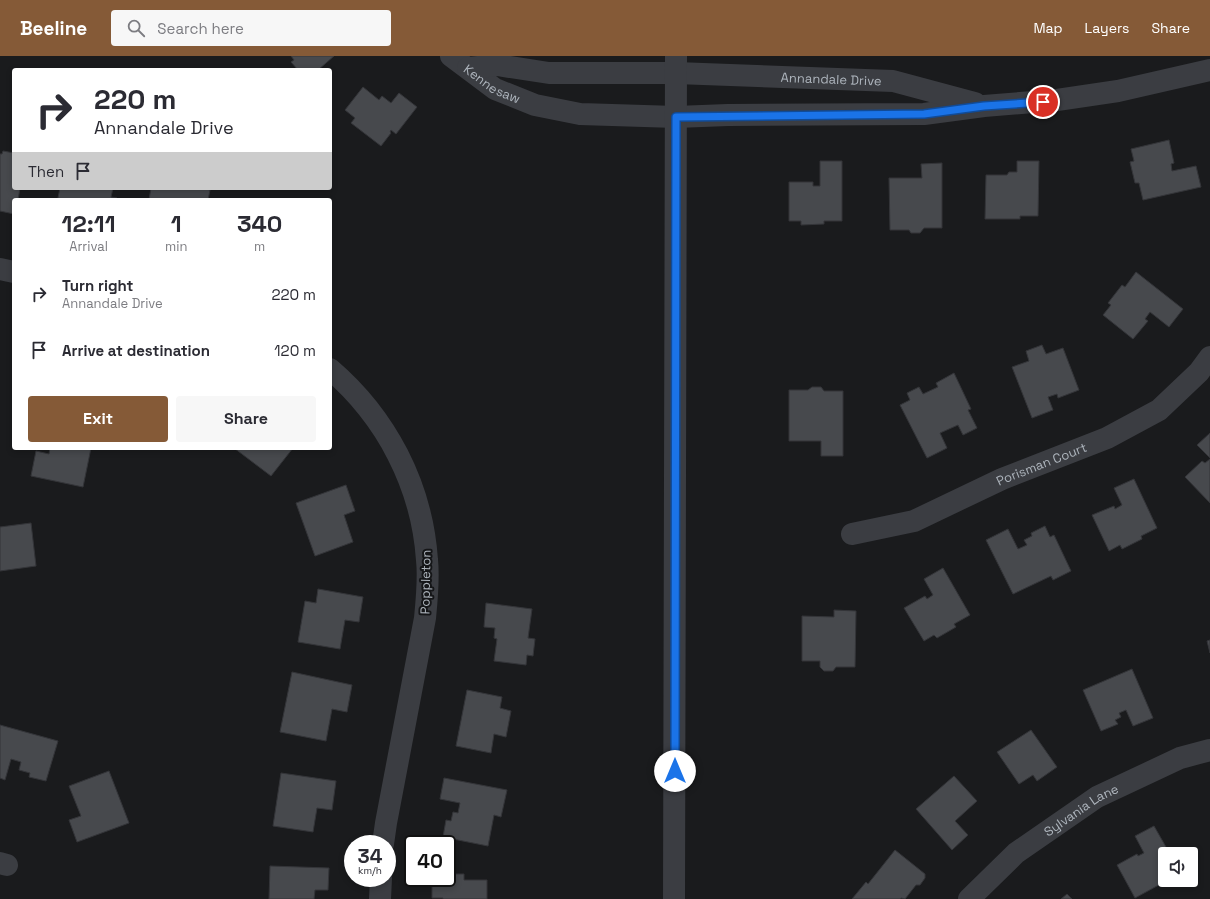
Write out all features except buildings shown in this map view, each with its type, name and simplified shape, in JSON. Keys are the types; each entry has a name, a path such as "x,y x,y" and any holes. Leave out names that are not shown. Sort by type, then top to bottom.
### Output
{"street":[{"name":"Kennesaw","path":"459,62 497,65 549,73 676,64"},
{"name":"Kennesaw","path":"459,62 495,88 535,105 580,114 676,117"},
{"name":"Annandale Drive","path":"676,64 893,81 984,106"},
{"path":"674,899 676,64"},
{"name":"Annandale Drive","path":"676,117 736,115 924,114 984,106 1057,100 1118,91 1210,70"},
{"path":"0,269 12,272"},
{"name":"Porisman Court","path":"852,534 914,521 1002,479 1107,438 1159,410 1199,372 1210,357"},
{"name":"Poppleton","path":"332,371 361,399 376,418 401,459 418,505 425,536 428,593 425,618 384,835"},
{"name":"Sylvania Lane","path":"969,899 1016,853 1097,797 1180,758 1210,750"},
{"path":"380,899 381,887"}],"route":[{"path":"675,771 676,117 728,115 924,114 984,106 1043,102"}]}
